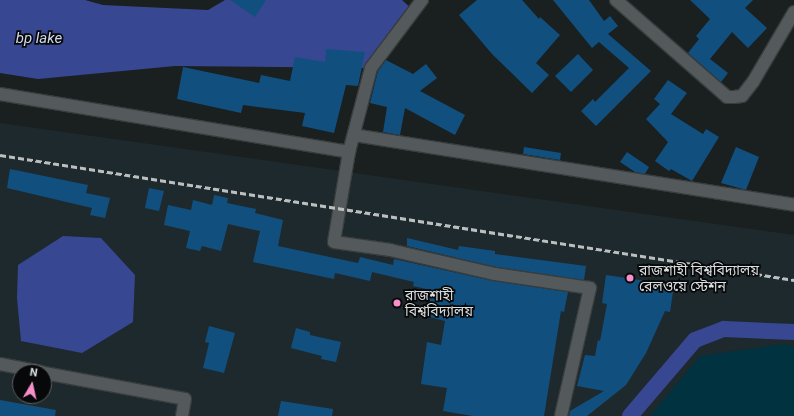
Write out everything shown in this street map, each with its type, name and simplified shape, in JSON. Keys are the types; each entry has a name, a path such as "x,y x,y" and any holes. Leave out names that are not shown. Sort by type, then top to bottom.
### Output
{"street":[{"path":"422,0 371,68 349,152 334,242 390,250 495,274 590,288 561,416"},
{"path":"616,0 727,96 734,97 742,96 753,82 794,12"},
{"path":"0,94 349,152"},
{"path":"354,135 794,205"},
{"path":"0,364 12,366"},
{"path":"52,374 185,399 182,416"}],"shaded area":[{"name":"রাজশাহী বিশ্ববিদ্যালয়","path":"0,123 794,235 794,416 0,416"},
{"path":"782,344 794,346 794,416 650,416 700,356"}],"water":[{"name":"bp lake","path":"0,0 85,0 103,5 208,10 225,0 402,0 414,11 371,68 175,66 38,79 0,73"},
{"path":"63,236 101,238 135,275 133,322 82,353 21,341 17,298 18,265"}],"building":[{"path":"230,0 266,0 255,17"},
{"path":"477,0 522,0 539,19 540,17 560,35 536,63 549,75 532,93 492,54 459,15"},
{"path":"553,0 589,0 604,21 610,16 618,26 608,34 651,71 596,126 581,111 593,99 595,102 629,68 599,42 592,48"},
{"path":"690,0 753,0 745,8 767,28 748,48 732,32 710,59 728,73 721,82 688,53 699,39 696,36 710,19"},
{"path":"326,49 365,52 358,86 346,85 334,133 302,126 305,113 243,105 241,113 177,99 183,67 259,83 261,75 290,81 295,57 325,62"},
{"path":"578,54 593,70 571,92 555,76"},
{"path":"386,60 413,74 426,64 437,78 420,91 465,115 455,135 405,108 400,135 383,132 387,107 370,103 378,71"},
{"path":"668,80 687,93 671,114 703,134 706,129 719,137 692,181 671,169 669,171 655,161 668,142 646,119 660,104 654,99"},
{"path":"524,147 561,153 560,160 523,154"},
{"path":"736,147 759,157 746,190 721,183"},
{"path":"627,152 649,167 645,174 635,172 620,162"},
{"path":"10,169 88,185 86,193 110,198 105,218 90,215 92,208 7,188"},
{"path":"149,188 164,191 159,211 145,208"},
{"path":"214,195 228,198 227,203 256,209 255,213 283,220 278,246 358,263 360,257 393,265 394,259 493,281 568,292 564,312 561,311 544,416 473,416 443,411 447,388 421,384 427,342 441,345 445,321 425,316 431,290 413,286 414,282 372,272 370,281 335,273 334,279 253,262 260,231 228,224 221,251 202,246 200,251 186,248 190,231 164,225 168,205 191,210 193,200 212,205"},
{"path":"407,238 458,250 459,246 495,251 495,254 586,266 584,280 496,267 407,246"},
{"path":"606,275 674,285 670,312 665,311 646,353 626,385 587,416 569,416 570,411 604,391 577,386 585,355 595,356 598,340 600,341 607,304 602,303"},
{"path":"209,326 235,333 224,373 203,368 209,343 205,342"},
{"path":"296,328 310,332 310,335 341,342 336,362 321,359 322,356 291,348"},
{"path":"0,400 12,402 12,404 22,404 56,410 55,416 0,416"},
{"path":"281,401 333,409 332,416 278,416"}],"waterway":[{"path":"630,416 695,340 724,329 794,332"}],"railway":[{"path":"0,155 794,280"}],"place":[{"name":"রাজশাহী বিশ্ববিদ্যালয় রেলওয়ে স্টেশন","path":"630,278"},
{"name":"রাজশাহী বিশ্ববিদ্যালয়","path":"397,303"}]}
